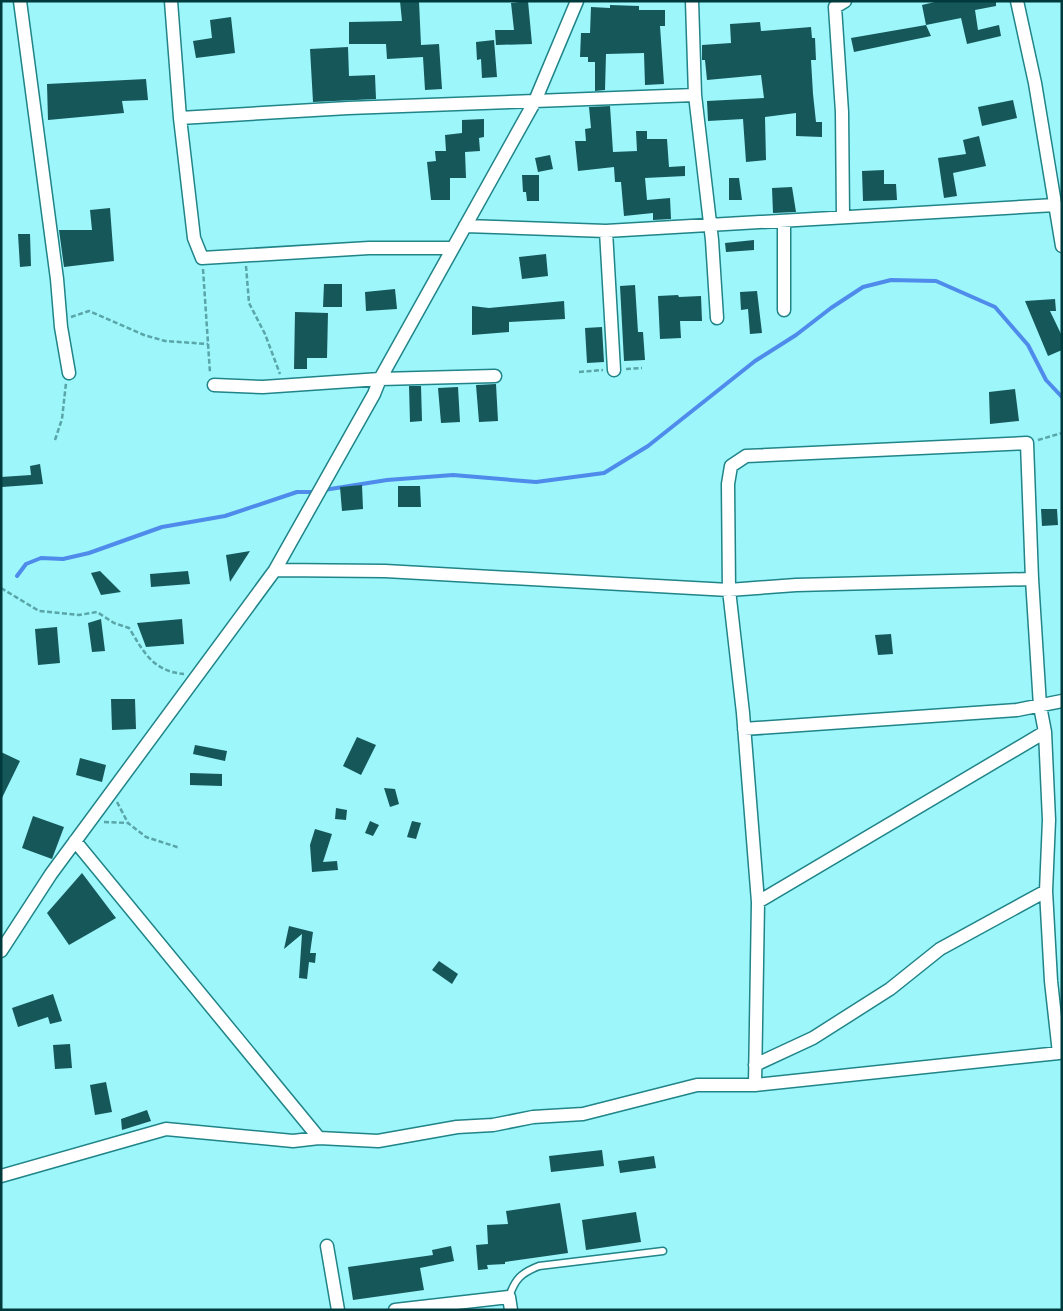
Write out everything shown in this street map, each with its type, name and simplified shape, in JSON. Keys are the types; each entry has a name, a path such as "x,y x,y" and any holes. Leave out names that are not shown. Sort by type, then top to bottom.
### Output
{"street":[{"path":"20,1 57,279 61,326 69,373"},
{"path":"170,1 180,118 194,238 202,258 369,248 451,248"},
{"path":"1,951 75,841 275,570 374,394 380,379 451,248 535,101 577,1"},
{"path":"692,1 695,95 710,227 717,318"},
{"path":"843,217 842,112 835,7 844,1"},
{"path":"1017,1 1035,83 1062,246"},
{"path":"180,118 348,108 695,95"},
{"path":"465,226 606,231 710,227 843,217 1055,205"},
{"path":"784,221 784,310"},
{"path":"606,231 614,370"},
{"path":"214,385 263,387 380,379 495,376"},
{"path":"1,1176 166,1128 293,1141 319,1138 378,1141 457,1127 493,1125 533,1117 583,1114 697,1085 755,1085 1061,1053 1051,980 1046,891 1049,820 1045,732 1040,706 1032,579 1027,443 746,456 732,466 728,484 729,590 744,729 758,902 755,1085"},
{"path":"275,570 385,571 729,590 781,586 1032,579"},
{"path":"744,729 1017,710 1062,701"},
{"path":"758,902 1045,732"},
{"path":"75,841 319,1138"},
{"path":"755,1065 813,1038 890,989 940,949 1046,891"},
{"path":"327,1246 338,1310"},
{"path":"395,1310 510,1304"}],"lane":[{"path":"510,1304 514,1282 523,1272 539,1266 663,1251"}],"path":[{"path":"247,255 246,272 249,303 265,334 285,385"},
{"path":"202,258 211,381 214,385"},
{"path":"61,326 74,315 90,311 144,335 165,341 208,344"},
{"path":"55,440 62,419 64,392"},
{"path":"1027,443 1062,432"},
{"path":"1,588 39,612 79,614 97,612 114,623 129,628 144,654 167,671 188,675 189,687"},
{"path":"111,792 128,823 146,837 180,848"},
{"path":"88,824 108,821 128,823"}],"building":[{"path":"400,1 419,1 421,45 439,44 442,89 425,90 423,57 387,59 386,44 349,44 349,22 402,21"},
{"path":"528,1 532,44 496,45 495,30 514,30 511,3"},
{"path":"939,1 996,1 996,6 975,10 978,30 999,25 1001,36 967,44 961,18 926,25 922,5"},
{"path":"610,5 639,6 639,10 665,10 665,26 660,26 664,84 645,85 644,53 606,54 605,90 595,91 595,62 588,62 588,57 580,57 581,33 590,33 591,7 610,8"},
{"path":"231,17 235,53 196,58 193,41 212,38 210,20"},
{"path":"760,22 761,31 811,27 812,38 815,38 816,60 811,60 813,94 816,122 822,122 822,137 796,136 796,113 765,117 766,160 746,162 743,119 708,121 707,101 764,98 761,75 707,80 705,60 702,60 702,45 731,43 730,24"},
{"path":"926,25 931,36 854,52 851,38"},
{"path":"494,40 497,77 482,78 481,59 477,60 476,42"},
{"path":"348,47 349,76 375,75 376,99 313,102 310,49"},
{"path":"146,79 148,100 122,101 124,113 48,120 47,84"},
{"path":"1013,100 1017,118 982,126 978,107"},
{"path":"610,106 613,152 637,151 636,131 647,131 647,139 667,139 669,167 685,166 685,176 645,178 647,200 670,198 671,219 653,220 653,213 624,216 621,182 615,182 614,167 578,171 575,141 586,141 585,129 591,128 589,107"},
{"path":"484,119 484,137 479,138 480,151 465,152 466,178 450,178 450,200 431,200 427,162 436,161 435,151 446,151 445,135 462,133 462,120"},
{"path":"979,136 986,166 953,173 957,196 944,198 938,158 966,154 963,140"},
{"path":"550,155 553,169 538,172 535,158"},
{"path":"884,170 884,184 896,184 897,200 863,201 862,171"},
{"path":"522,175 539,175 539,201 527,201 526,192 523,192"},
{"path":"729,178 739,178 742,200 729,200"},
{"path":"792,187 796,212 773,213 772,188"},
{"path":"110,208 114,261 64,267 59,230 92,230 90,210"},
{"path":"18,234 30,234 31,266 20,267"},
{"path":"754,240 754,250 726,252 725,243"},
{"path":"546,254 548,276 522,279 519,257"},
{"path":"324,284 342,284 342,307 323,307"},
{"path":"635,285 638,332 643,332 645,360 624,361 620,286"},
{"path":"395,289 397,309 366,311 365,292"},
{"path":"757,291 762,333 750,334 748,309 741,310 740,292"},
{"path":"678,295 679,297 701,296 702,321 680,321 681,338 660,339 658,296"},
{"path":"1055,299 1056,311 1050,311 1062,336 1062,350 1048,356 1025,301"},
{"path":"564,301 565,319 509,322 509,332 472,335 472,306 489,308"},
{"path":"295,312 328,313 327,358 307,358 307,369 294,369"},
{"path":"602,327 604,362 587,363 585,328"},
{"path":"496,384 498,421 479,422 476,385"},
{"path":"409,386 421,386 422,421 410,422"},
{"path":"458,387 460,422 441,423 438,388"},
{"path":"1015,389 1019,421 990,424 989,392"},
{"path":"40,464 43,484 2,487 1,477 31,475 30,466"},
{"path":"362,485 363,509 342,511 340,487"},
{"path":"398,486 420,486 421,507 398,507"},
{"path":"1041,509 1057,509 1058,525 1042,526"},
{"path":"250,551 230,582 226,555"},
{"path":"100,571 121,592 101,595 91,573"},
{"path":"188,571 190,584 151,587 150,574"},
{"path":"101,619 105,651 92,652 88,623"},
{"path":"182,619 184,644 146,647 137,623"},
{"path":"57,627 60,663 38,665 35,629"},
{"path":"891,634 893,654 878,655 875,635"},
{"path":"111,699 135,699 136,729 112,730"},
{"path":"357,737 376,745 361,775 343,766"},
{"path":"195,745 227,751 225,761 193,754"},
{"path":"1,752 20,761 1,800"},
{"path":"80,758 106,765 102,782 76,775"},
{"path":"190,773 222,774 222,786 190,785"},
{"path":"384,788 395,789 399,804 390,807"},
{"path":"336,808 347,810 346,820 335,819"},
{"path":"33,816 64,827 52,859 22,848"},
{"path":"370,821 379,825 373,836 365,833"},
{"path":"412,821 421,823 416,839 407,837"},
{"path":"315,829 332,834 323,862 337,861 338,870 312,872 310,845"},
{"path":"82,873 116,918 69,945 47,913"},
{"path":"289,926 313,932 310,953 316,953 315,963 309,962 307,979 299,978 302,934 284,949"},
{"path":"439,961 458,974 452,984 432,970"},
{"path":"53,994 62,1021 50,1024 48,1017 18,1027 12,1008"},
{"path":"70,1044 72,1068 55,1069 53,1045"},
{"path":"106,1082 112,1112 95,1115 90,1085"},
{"path":"147,1110 151,1121 122,1130 121,1119"},
{"path":"602,1150 604,1166 551,1172 549,1156"},
{"path":"654,1156 656,1168 620,1173 618,1161"},
{"path":"560,1203 568,1253 505,1262 505,1264 487,1265 488,1269 478,1270 476,1245 488,1244 487,1225 508,1224 506,1211"},
{"path":"636,1212 641,1242 586,1250 582,1220"},
{"path":"451,1246 454,1261 420,1268 424,1290 353,1300 348,1267 433,1255 432,1250"}],"waterway":[{"path":"324,490 387,480 453,475 536,482 604,473 648,446 755,361 796,335 831,308 863,287 891,280 936,281 995,307 1028,345 1046,380 1062,397"},
{"path":"17,576 26,564 41,558 63,559 89,553 162,527 225,516 297,492 315,492"}]}
